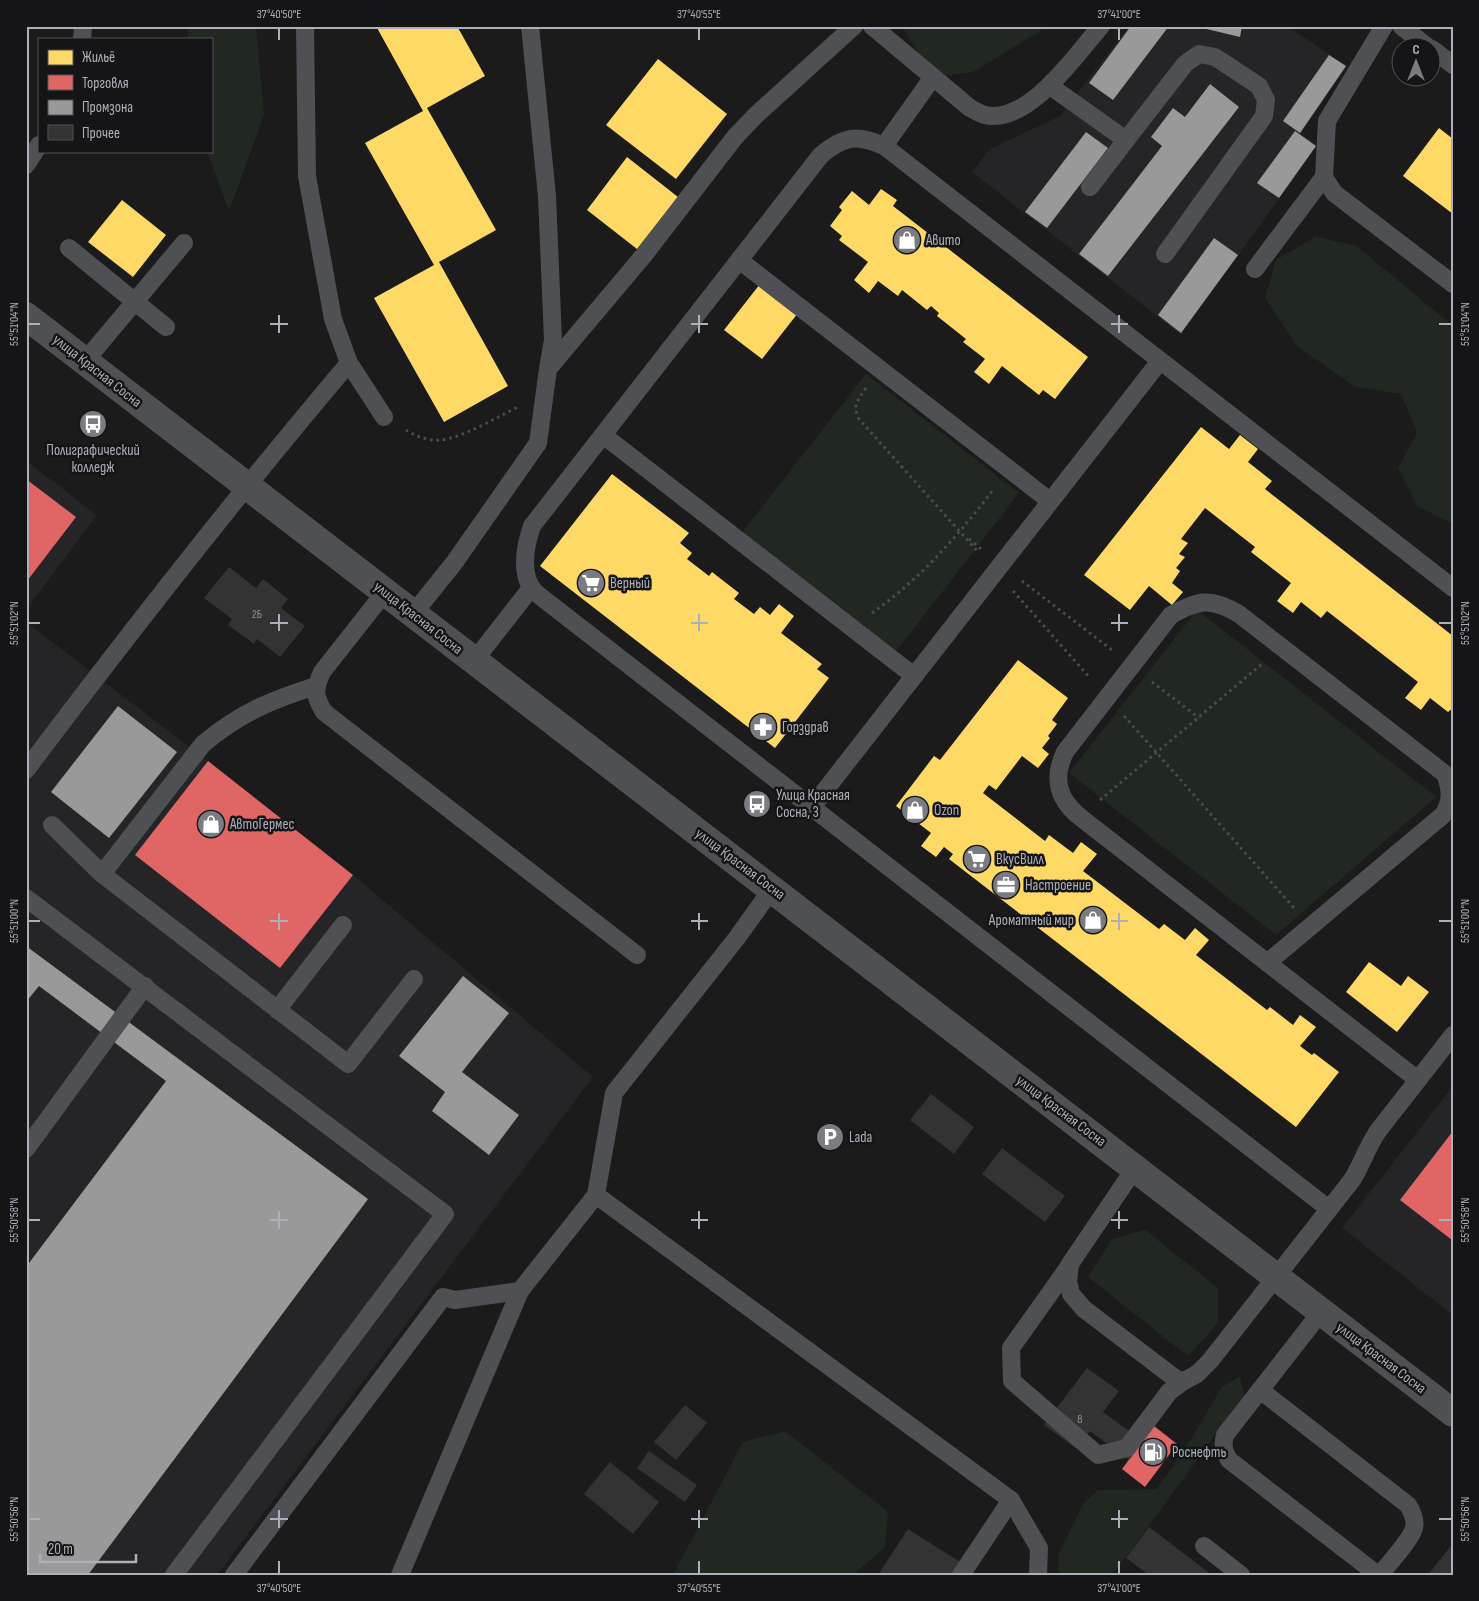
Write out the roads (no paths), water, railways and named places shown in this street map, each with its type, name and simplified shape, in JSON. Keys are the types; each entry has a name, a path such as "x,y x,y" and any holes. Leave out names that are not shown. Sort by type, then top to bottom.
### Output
{"street":[{"name":"улица Красная Сосна","path":"26,316 1453,1413"}],"lane":[{"path":"305,26 306,176 333,319 349,363 384,416"},
{"path":"413,614 454,563 538,443 553,340 547,196 530,26"},
{"path":"548,369 644,255 735,137 756,115 854,26"},
{"path":"872,26 970,108 985,115 1010,114 1035,98 1050,86 1101,26"},
{"path":"1255,269 1324,177 1327,121 1384,26"},
{"path":"1402,26 1417,38"},
{"path":"1090,187 1185,64 1199,54 1216,57 1259,86 1266,100 1264,116 1165,254"},
{"path":"1442,57 1453,65"},
{"path":"884,146 933,77"},
{"path":"1050,86 1126,140"},
{"path":"1329,1208 531,588 526,566 526,552 532,526 821,155 835,143 848,138 868,139 884,146 1453,588"},
{"path":"26,165 38,147"},
{"path":"1324,177 1334,193 1453,284"},
{"path":"85,361 184,243"},
{"path":"69,248 166,327"},
{"path":"739,260 1050,502"},
{"path":"812,807 1160,361"},
{"path":"26,770 97,676 292,431 349,363"},
{"path":"603,435 914,676"},
{"path":"474,661 531,588"},
{"path":"384,592 322,672 316,686 317,700 324,712 637,955"},
{"path":"1267,963 1443,815 1448,808 1449,785 1445,774 1227,607 1215,603 1188,605 1171,616 1065,752 1060,762 1058,774 1062,796 1069,808 1080,817 1267,963 1418,1080"},
{"path":"102,874 203,744 222,728 259,706 277,698 316,686"},
{"path":"52,825 102,874 348,1064 414,980"},
{"path":"400,1575 520,1291 596,1195 614,1094 736,939 772,889"},
{"path":"26,898 445,1214 174,1575"},
{"path":"277,1010 343,925"},
{"path":"26,1149 145,986"},
{"path":"1135,1168 1011,1348 1012,1381 1098,1455 1127,1448 1169,1392 1197,1374 1210,1361 1357,1172 1371,1140 1453,1035"},
{"path":"596,1195 1011,1500 1039,1548 1038,1575"},
{"path":"1070,1264 1068,1281 1071,1294 1084,1308 1182,1382"},
{"path":"234,1575 443,1297 455,1300 520,1291"},
{"path":"1260,1390 1408,1505 1412,1511 1413,1532 1379,1575 1229,1460 1224,1451 1223,1443 1225,1436 1260,1390 1321,1312"},
{"path":"961,1575 1011,1500"},
{"path":"1204,1546 1240,1575"}],"place":[{"name":"Авито","path":"907,240"},
{"name":"Полиграфический колледж","path":"93,424"},
{"name":"Верный","path":"591,583"},
{"name":"Горздрав","path":"763,727"},
{"name":"Улица Красная Сосна, 3","path":"757,804"},
{"name":"Ozon","path":"915,810"},
{"name":"АвтоГермес","path":"211,824"},
{"name":"ВкусВилл","path":"977,859"},
{"name":"Настроение","path":"1006,885"},
{"name":"Ароматный мир","path":"1093,920"},
{"name":"Lada","path":"830,1137"},
{"name":"Роснефть","path":"1153,1452"}]}
